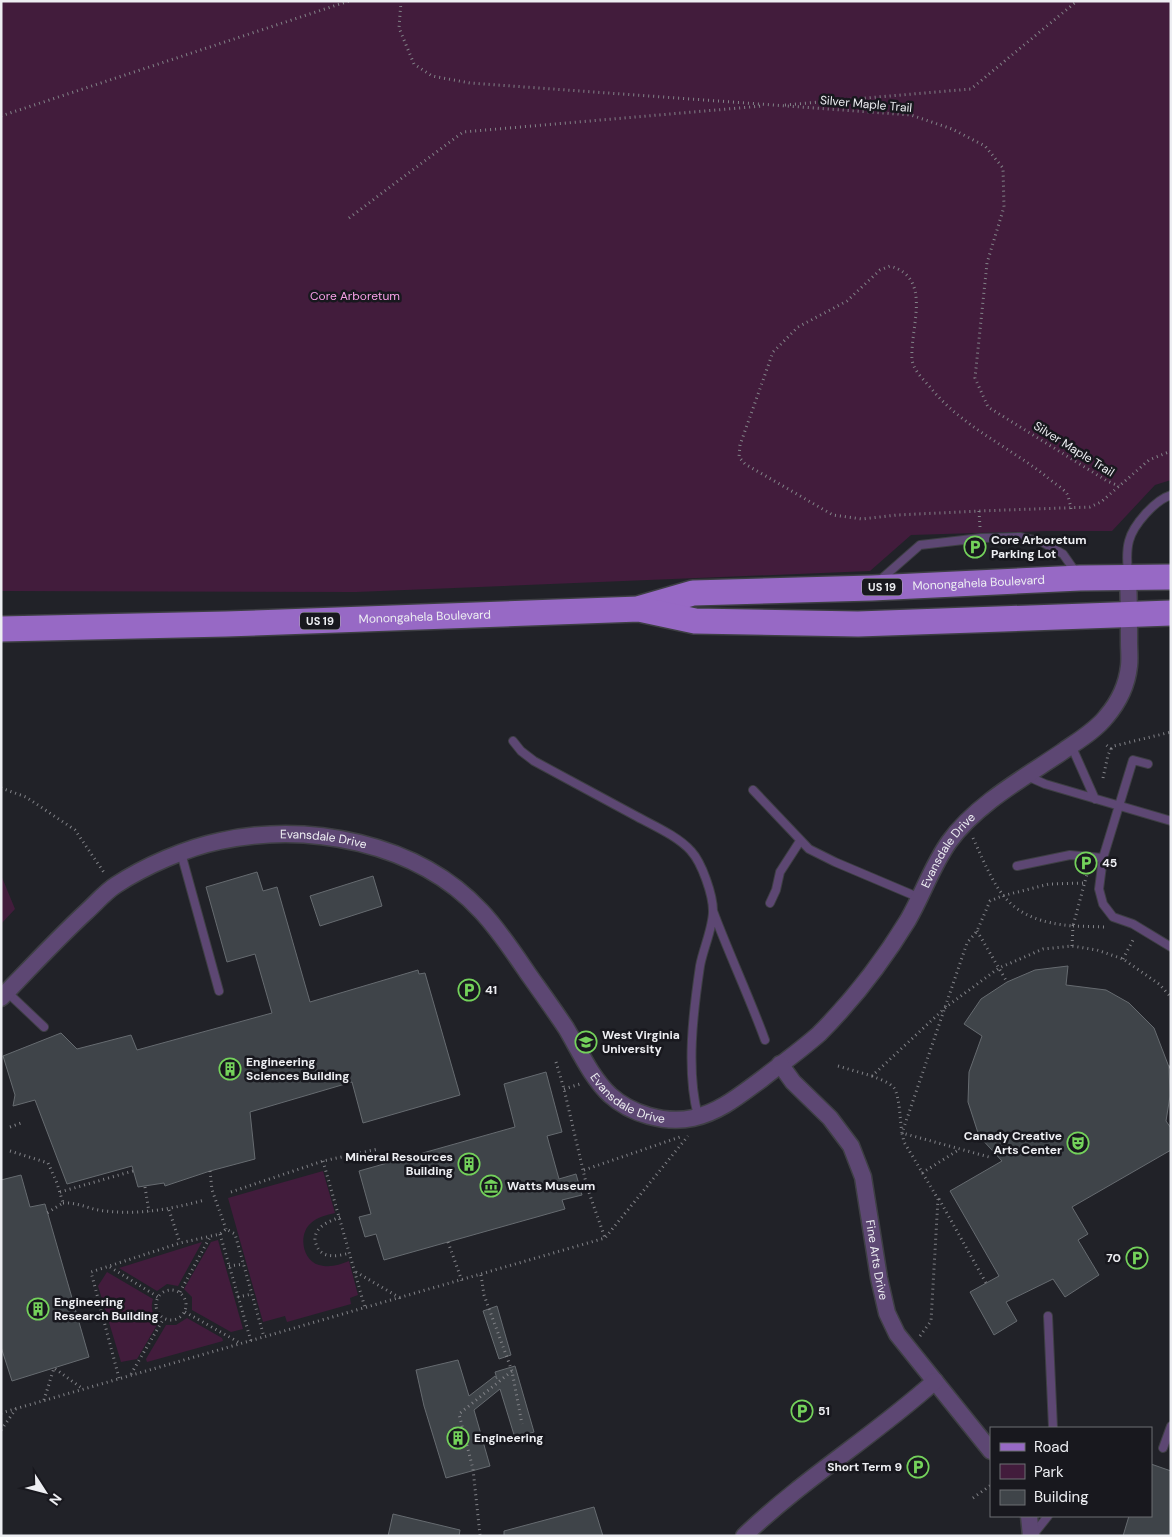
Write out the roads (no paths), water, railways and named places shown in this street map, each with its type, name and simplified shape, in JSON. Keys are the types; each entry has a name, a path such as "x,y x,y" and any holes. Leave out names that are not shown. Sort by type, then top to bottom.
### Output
{"main road":[{"name":"Monongahela Boulevard","path":"639,609 692,593 872,588 1080,578 1171,578"},
{"name":"Monongahela Boulevard","path":"1,629 226,624 639,609 695,621 858,624 1171,613"}],"street":[{"name":"Evansdale Drive","path":"4,995 73,924 114,886 142,871 181,853 218,841 260,835 302,835 339,839 379,848 418,864 450,882 479,909 498,931 558,1016 589,1067 609,1094 625,1106 644,1115 670,1120 690,1119 717,1110 734,1100 817,1035 847,1004 883,960 920,898 935,864 950,840 974,814 1103,720 1120,697 1129,668 1128,578"},
{"name":"Fine Arts Drive","path":"780,1064 794,1082 830,1118 851,1146 863,1176 879,1278 887,1313 897,1334 990,1449"},
{"path":"744,1536 767,1514 935,1381"},
{"path":"1029,1517 1032,1536"}],"lane":[{"path":"1128,578 1126,557 1129,540 1144,515 1164,496 1171,494"},
{"path":"872,588 920,545 981,538 1020,537 1042,542 1063,554 1080,578"},
{"path":"513,741 521,751 534,761 664,832 691,851 706,878 713,911 729,954 749,996 765,1040"},
{"path":"1071,745 1095,799"},
{"path":"1148,764 1133,760 1103,858 1099,889 1103,904 1113,917 1133,924 1171,947"},
{"path":"1026,776 1045,784 1171,821"},
{"path":"753,790 809,849 920,898"},
{"path":"770,903 776,890 780,872 800,840"},
{"path":"181,853 219,991"},
{"path":"1017,866 1070,855 1103,858"},
{"path":"698,1116 692,1081 693,1027 701,965 713,911"},
{"path":"4,995 44,1027"},
{"path":"1048,1316 1053,1427"},
{"path":"1164,1448 1171,1426"},
{"path":"1032,1536 1047,1517"}],"place":[{"name":"Core Arboretum Parking Lot","path":"975,547"},
{"name":"45","path":"1086,863"},
{"name":"41","path":"469,990"},
{"name":"West Virginia University","path":"586,1042"},
{"name":"Engineering Sciences Building","path":"230,1069"},
{"name":"Canady Creative Arts Center","path":"1078,1143"},
{"name":"Mineral Resources Building","path":"469,1164"},
{"name":"Watts Museum","path":"491,1186"},
{"name":"70","path":"1137,1258"},
{"name":"Engineering Research Building","path":"38,1309"},
{"name":"51","path":"802,1411"},
{"name":"Engineering","path":"458,1438"},
{"name":"Short Term 9","path":"918,1467"}],"park label":[{"name":"Core Arboretum","path":"355,296"}]}
